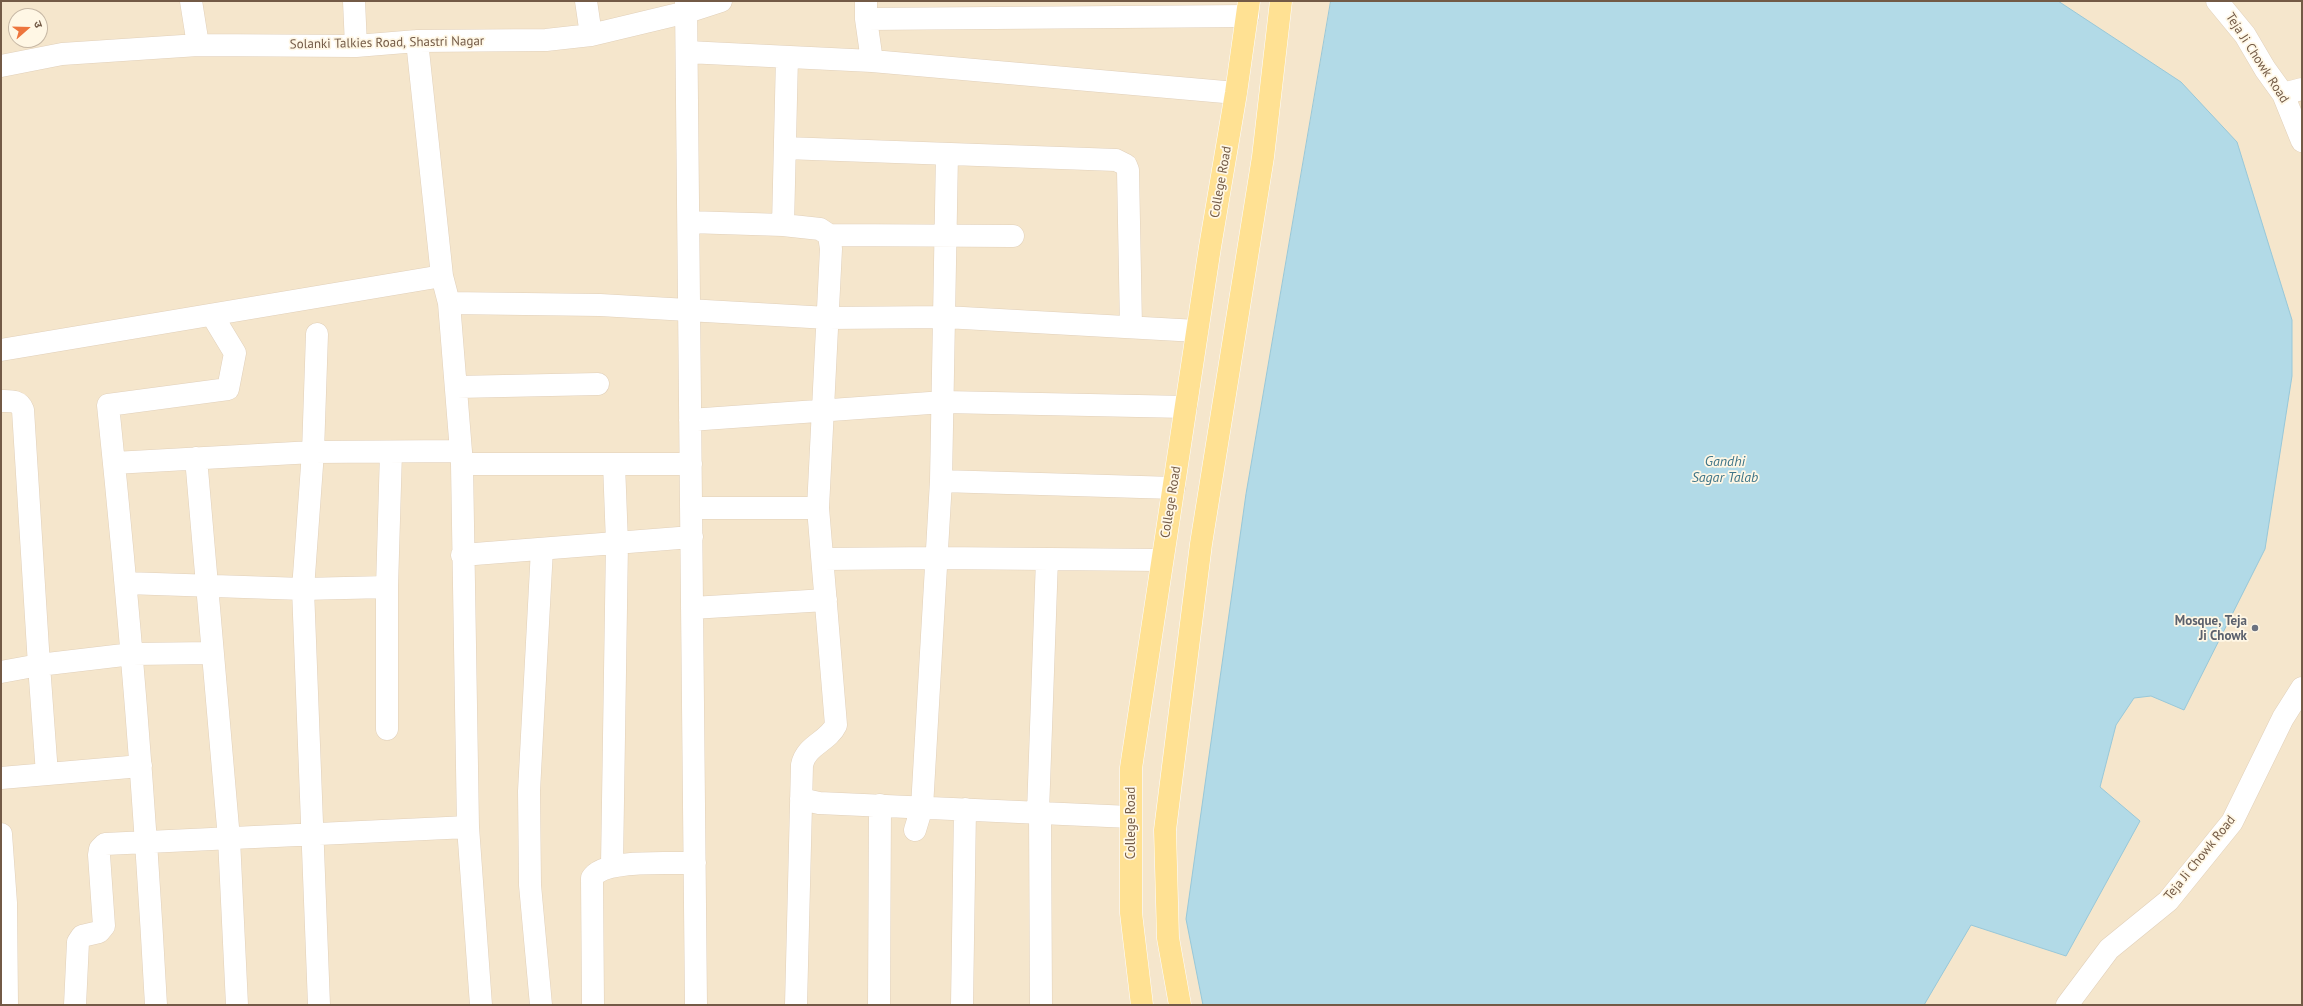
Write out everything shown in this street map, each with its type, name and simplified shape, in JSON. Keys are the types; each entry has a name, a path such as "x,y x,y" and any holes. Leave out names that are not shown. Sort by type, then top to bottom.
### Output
{"main road":[{"path":"1180,1005 1168,938 1164,830 1202,544 1263,157 1281,1"},
{"name":"College Road","path":"1142,1005 1131,913 1131,768 1162,560 1249,9"}],"street":[{"path":"191,1 198,45"},
{"path":"354,1 356,46"},
{"path":"586,1 591,35"},
{"name":"Solanki Talkies Road, Shastri Nagar","path":"1,66 62,54 198,45 356,46 417,41 546,40 591,35 686,7 721,1"},
{"name":"Teja Ji Chowk Road","path":"2217,1 2245,35 2265,69 2292,92 2302,141"},
{"path":"686,7 696,1005"},
{"path":"872,62 866,10 1249,9"},
{"path":"417,41 442,276 450,303 462,457 462,555 468,827 481,1005"},
{"path":"687,52 872,62 1236,93"},
{"path":"782,225 787,57"},
{"path":"785,148 1116,160 1126,165 1128,170 1131,327"},
{"path":"916,830 922,807 941,480 944,402 947,154"},
{"path":"689,222 782,225 820,229 829,235 946,234 1013,236"},
{"path":"796,1005 803,759 809,750 833,733 836,725 818,508 831,248 829,235"},
{"path":"1,350 442,276"},
{"path":"450,303 600,305 690,312 828,318 945,317 1198,331"},
{"path":"156,1005 147,842 141,766 126,582 108,405 228,390 235,353 212,315"},
{"path":"318,334 313,452 303,590 319,1005"},
{"path":"457,387 598,384"},
{"path":"1,401 16,402 20,404 23,410 47,774"},
{"path":"690,420 944,402 1186,407"},
{"path":"114,463 313,452 391,452 614,464 691,464"},
{"path":"387,729 387,587 391,452"},
{"path":"196,458 229,839 237,1005"},
{"path":"612,865 617,543 614,464"},
{"path":"941,480 1174,488"},
{"path":"691,508 818,508"},
{"path":"462,555 692,537"},
{"path":"541,1005 530,885 529,791 542,549"},
{"path":"823,560 937,558 1162,560"},
{"path":"1041,1005 1040,812 1038,812 1047,559"},
{"path":"126,582 303,590 387,587"},
{"path":"692,608 826,600"},
{"path":"1,672 39,664 132,654 212,653"},
{"name":"Teja Ji Chowk Road","path":"2067,1005 2109,949 2168,901 2232,822 2292,719 2302,688"},
{"path":"1,778 141,766"},
{"path":"801,799 819,803 1130,817"},
{"path":"879,1005 880,805"},
{"path":"962,1005 965,809"},
{"path":"76,1005 78,942 82,936 99,932 104,926 100,849 106,844 468,827"},
{"path":"1,834 7,1005"},
{"path":"593,1005 592,878 596,872 612,865 695,863"}],"shaded area":[{"path":"1,1 2302,1 2302,1005 1,1005"}],"water":[{"name":"Gandhi Sagar Talab","path":"1331,1 2058,1 2181,82 2237,142 2292,320 2292,376 2265,549 2184,710 2151,696 2134,698 2116,725 2100,787 2140,821 2066,956 1971,925 1924,1005 1203,1005 1186,919 1246,494"}],"place":[{"name":"Mosque, Teja Ji Chowk","path":"2255,628"}]}
